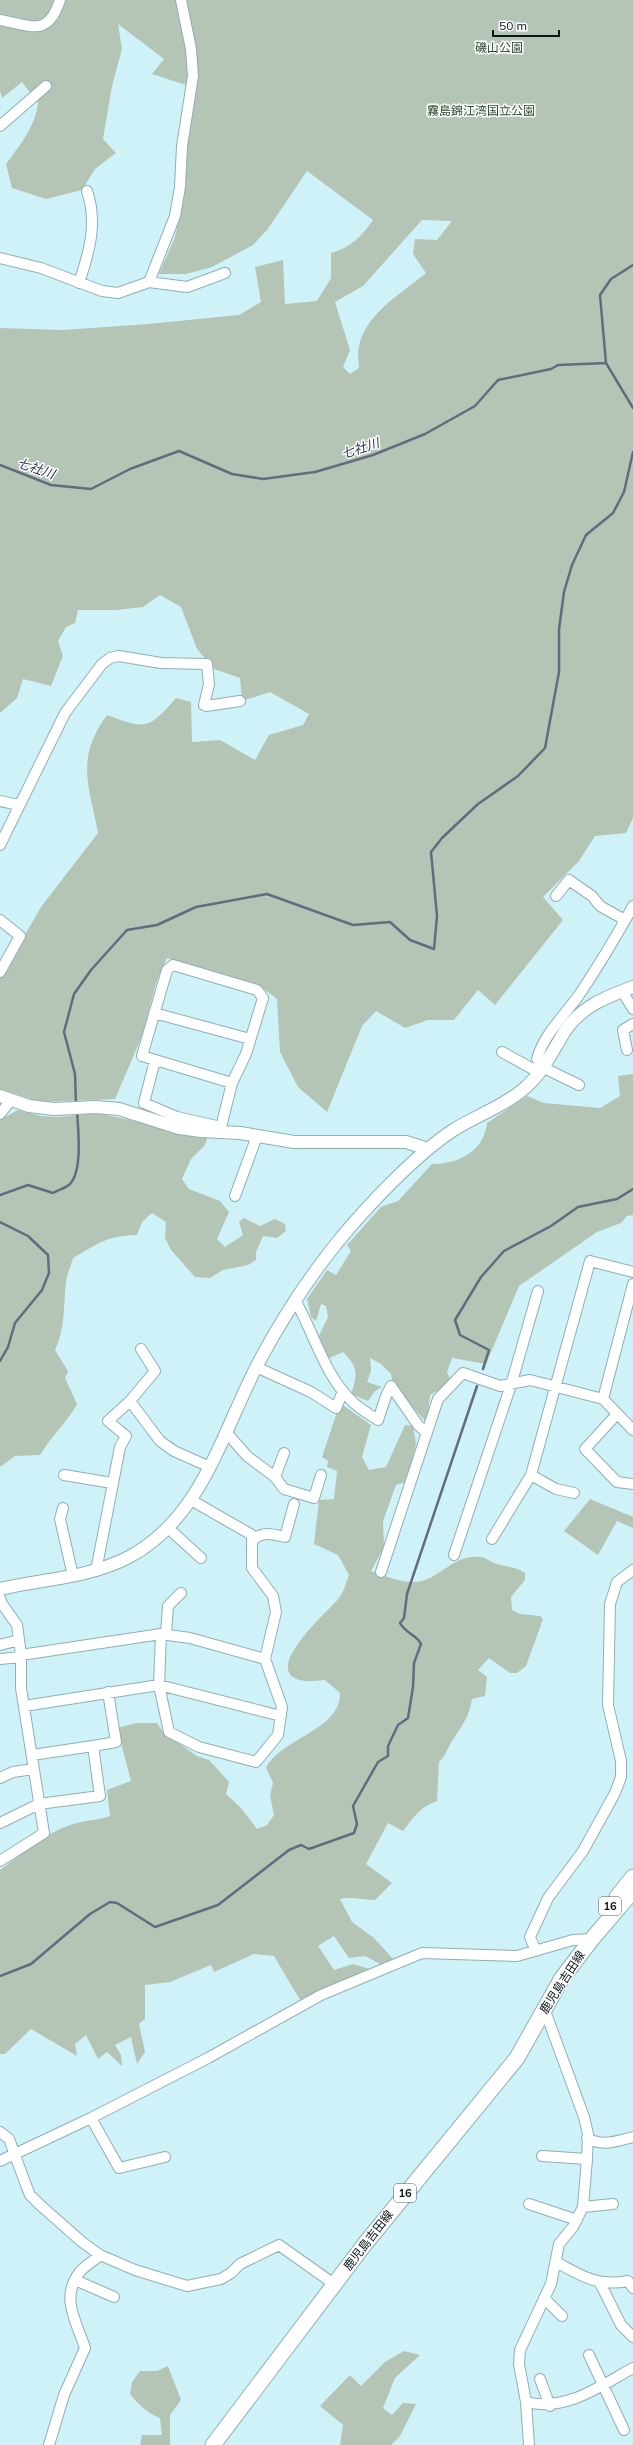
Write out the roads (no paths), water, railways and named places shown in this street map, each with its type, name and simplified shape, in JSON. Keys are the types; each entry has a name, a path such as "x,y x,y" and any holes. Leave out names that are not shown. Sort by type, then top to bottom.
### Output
{"main road":[{"name":"鹿児島吉田線","path":"592,1938 606,1911 633,1877"},
{"name":"鹿児島吉田線","path":"213,2445 334,2284 439,2150 517,2058 528,2042 544,2008 562,1978 592,1938 633,1892"}],"street":[{"path":"0,20 31,26 41,26 49,22 55,16 60,0"},
{"path":"149,282 175,216 180,187 182,146 193,76 191,49 181,0"},
{"path":"0,126 46,86"},
{"path":"79,284 92,242 90,201 87,191"},
{"path":"0,258 41,268 79,284 102,291 118,293 149,282 187,287 224,273"},
{"path":"0,845 68,708 102,664 110,658 119,656 161,662 207,664 209,684 204,705 206,706 240,701"},
{"path":"0,801 19,805"},
{"path":"556,896 569,880 592,896 600,906 626,920"},
{"path":"542,1070 537,1059 539,1052 564,1012 578,997 626,920 633,906"},
{"path":"0,920 20,936 0,972"},
{"path":"220,1129 232,1083 250,1039 263,998 257,990 173,965 167,970 142,1056 232,1083"},
{"path":"0,1589 96,1571 130,1556 168,1528 192,1500 210,1467 256,1367 296,1302 339,1241 402,1173 428,1150 454,1130 516,1094 542,1070 566,1029 579,1014 589,1006 628,989 633,1008"},
{"path":"154,1013 250,1039"},
{"path":"628,1050 622,1030 633,1024"},
{"path":"502,1052 579,1085"},
{"path":"155,1060 144,1103 176,1117 220,1129 294,1142 406,1142 428,1150"},
{"path":"0,1114 6,1098 29,1106 54,1109 96,1107 119,1109 179,1128 220,1129"},
{"path":"235,1196 257,1136"},
{"path":"492,1539 532,1475 590,1261 633,1272"},
{"path":"603,1399 632,1296 633,1284"},
{"path":"454,1555 510,1385 538,1292"},
{"path":"296,1302 307,1321 316,1346 343,1391 355,1404 378,1420 391,1386 418,1425 427,1433"},
{"path":"96,1571 120,1447 126,1436 108,1421 130,1401 155,1371 142,1349"},
{"path":"256,1367 312,1392 336,1408 343,1391"},
{"path":"381,1572 438,1399 462,1373 500,1386 530,1380 603,1399 633,1430"},
{"path":"130,1401 160,1441 174,1451 210,1467"},
{"path":"617,1414 585,1449 618,1482 633,1484"},
{"path":"226,1432 254,1462 275,1477 284,1489 314,1498 321,1475"},
{"path":"275,1477 284,1453"},
{"path":"64,1475 112,1483"},
{"path":"532,1475 556,1489 574,1493"},
{"path":"180,1593 168,1606 163,1634 159,1685 168,1732 199,1748 256,1762 278,1735 282,1707 265,1659 276,1612 273,1596 252,1568 252,1535 192,1500"},
{"path":"253,1540 260,1534 271,1533 285,1537 294,1504"},
{"path":"63,1508 60,1519 73,1576"},
{"path":"168,1528 201,1558"},
{"path":"536,1950 530,1937 548,1898 583,1851 615,1793 621,1777 621,1761 608,1705 610,1604 617,1582 633,1570"},
{"path":"0,1598 2,1604 17,1625 21,1656 24,1706 38,1804 44,1832 0,1861"},
{"path":"0,1659 163,1634 190,1638 265,1659"},
{"path":"0,1645 19,1640"},
{"path":"24,1706 159,1685 280,1716"},
{"path":"32,1755 116,1742 108,1692"},
{"path":"0,1823 38,1804 100,1796 93,1746"},
{"path":"0,1778 13,1772 34,1769"},
{"path":"0,2160 92,2118 208,2058 303,2004 422,1954 517,1956 573,1940 592,1938"},
{"path":"528,2445 526,2402 519,2364 520,2350 551,2284 559,2244 577,2220 583,2206 587,2159 587,2138 584,2117 544,2008"},
{"path":"92,2118 119,2168 165,2158"},
{"path":"0,2132 9,2139 13,2154 30,2195 82,2242 100,2254 135,2270 186,2286 221,2279 231,2273 240,2264 279,2246 334,2284"},
{"path":"587,2138 595,2143 607,2144 633,2137"},
{"path":"542,2156 587,2159"},
{"path":"529,2204 577,2220"},
{"path":"583,2206 613,2204"},
{"path":"49,2445 64,2395 85,2348 70,2313 71,2288 80,2272 100,2254"},
{"path":"556,2262 600,2283 613,2284 628,2281 633,2288"},
{"path":"75,2280 114,2297"},
{"path":"600,2283 621,2325 633,2337"},
{"path":"544,2298 562,2316"},
{"path":"589,2355 604,2384 624,2430"},
{"path":"526,2402 550,2406 573,2399 633,2368"},
{"path":"540,2379 550,2406"}],"waterway":[{"name":"七社川","path":"0,465 51,485 91,489 130,469 179,451 232,474 263,479 315,472 373,455 425,434 475,406 498,380 551,369 558,365 606,363 600,295 611,279 633,265"},
{"path":"606,363 633,408"},
{"path":"76,1104 75,1074 64,1032 74,994 91,970 127,930 157,925 196,907 267,894 353,925 390,922 410,940 434,949 437,916 431,852 442,838 478,804 518,776 545,748 559,672 559,629 564,592 572,565 586,535 613,513 624,492 633,452"},
{"path":"0,1195 28,1185 53,1193 70,1184 77,1169 79,1149 77,1111"},
{"path":"483,1369 489,1350 460,1335 455,1320 481,1277 504,1251 551,1226 578,1207 617,1199 633,1189"},
{"path":"0,1222 28,1236 48,1255 49,1273 42,1290 15,1323 8,1347 0,1361"},
{"path":"0,1976 31,1964 90,1914 110,1902 117,1903 155,1927 218,1905 289,1850 301,1845 309,1849 354,1833 357,1824 353,1806 378,1762 388,1756 388,1746 398,1725 408,1718 413,1687 414,1663 421,1644 417,1638 400,1623 404,1618 407,1594 477,1386"}],"park label":[{"name":"磯山公園","path":"499,47"},
{"name":"霧島錦江湾国立公園","path":"481,110"}]}
